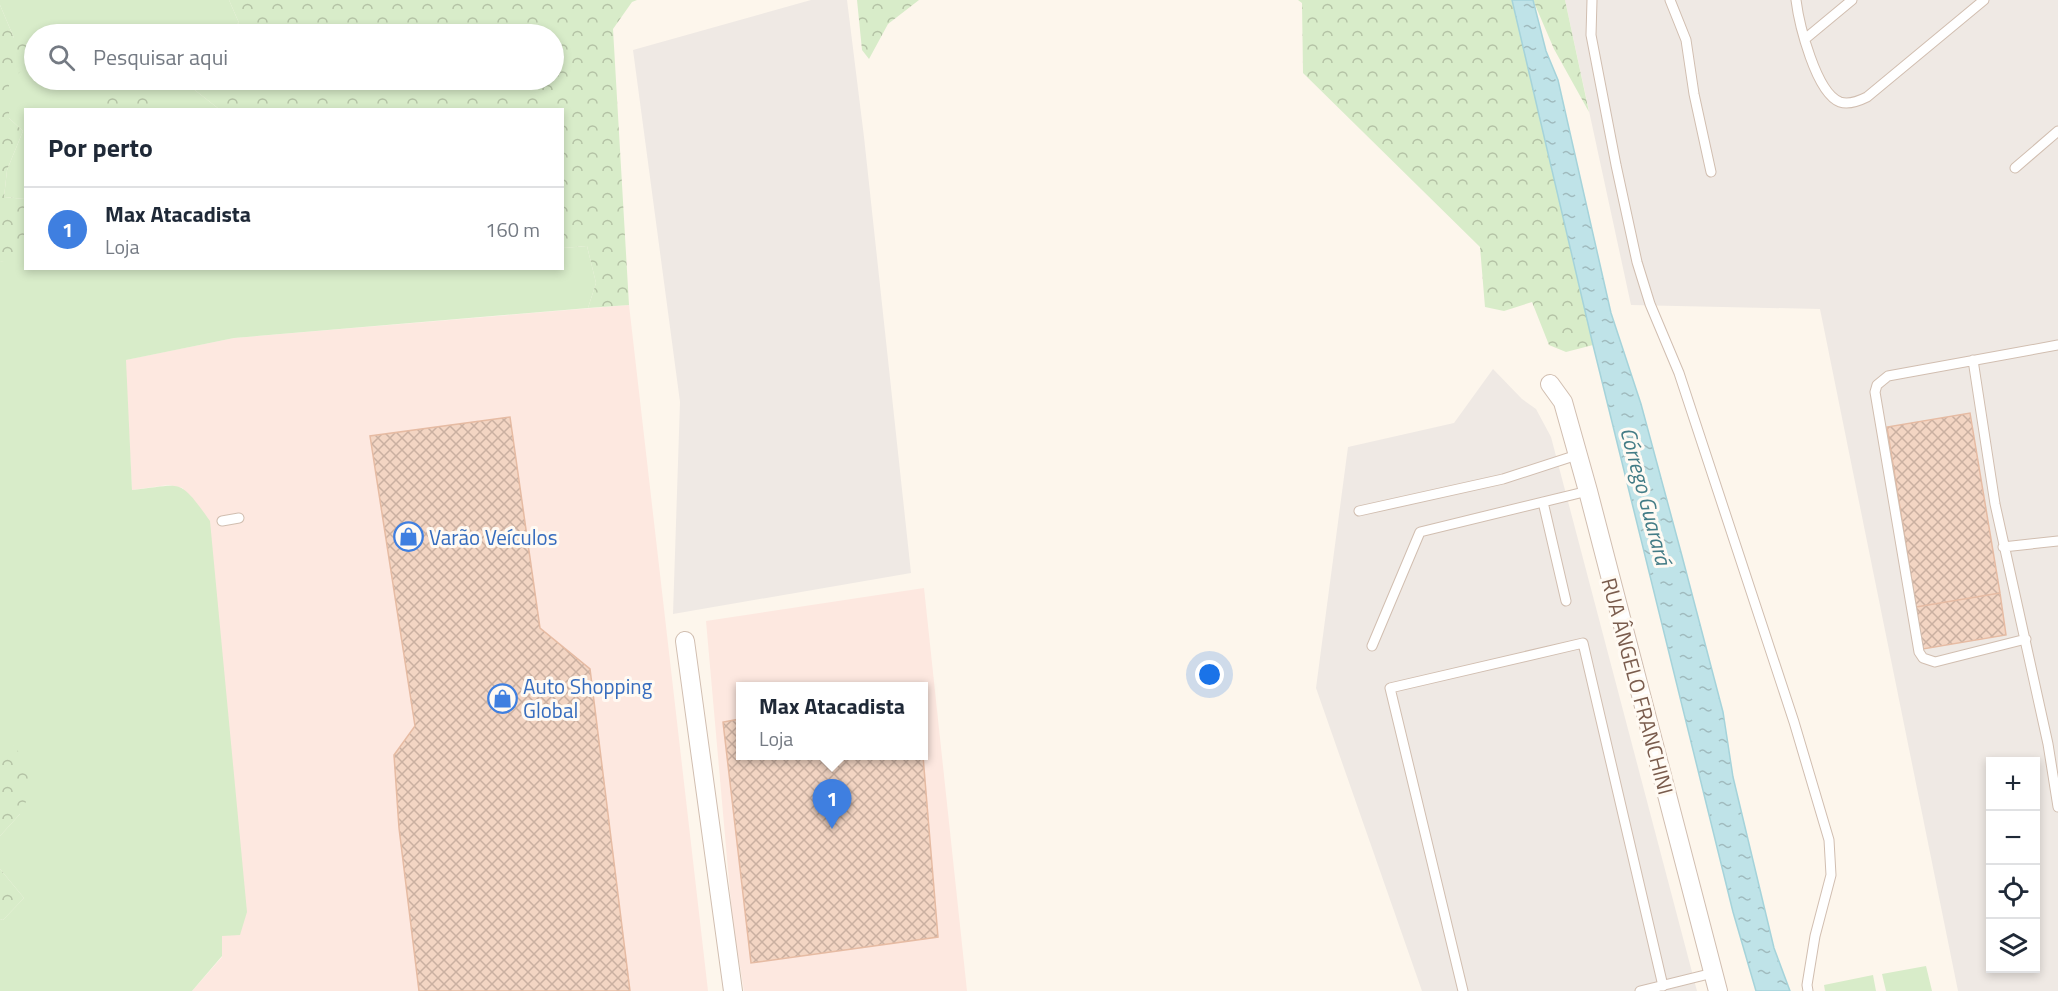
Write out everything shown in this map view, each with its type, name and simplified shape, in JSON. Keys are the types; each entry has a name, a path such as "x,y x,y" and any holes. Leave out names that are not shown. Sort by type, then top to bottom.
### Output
{"street":[{"name":"RUA ÂNGELO FRANCHINI","path":"1550,384 1563,402 1588,491 1718,991"},
{"path":"685,641 734,991"}],"lane":[{"path":"1592,0 1591,35 1637,262 1650,304 1679,373 1794,722 1829,840 1831,875 1815,936 1808,991"},
{"path":"1670,0 1686,40 1694,94 1711,172"},
{"path":"1796,0 1805,39 1820,81 1829,94 1840,102 1855,103 1868,97 1984,0"},
{"path":"1805,39 1852,0"},
{"path":"2015,168 2058,131"},
{"path":"2026,639 1935,662 1923,658 1919,652 1875,392 1877,385 1888,376 2058,345"},
{"path":"1973,360 2003,547 2053,744 2058,807"},
{"path":"1359,511 1503,479 1577,455"},
{"path":"1372,646 1420,532 1588,491"},
{"path":"1543,502 1566,601"},
{"path":"222,521 239,518"},
{"path":"2003,547 2058,541"},
{"path":"1463,991 1390,688 1583,643 1663,986"},
{"path":"1640,991 1713,972"}],"shaded area":[{"path":"811,0 847,0 911,573 673,614 680,402 633,50"},
{"path":"1565,0 2058,0 2058,991 1958,991 1820,309 1631,305"},
{"path":"629,305 708,991 192,991 222,957 183,488 168,485 132,490 125,360 234,338"},
{"path":"1493,369 1522,399 1536,409 1551,437 1697,991 1422,991 1316,688 1348,447 1454,423"},
{"path":"924,588 967,991 744,991 733,926 706,621"}],"green space":[{"path":"0,0 229,0 239,23 237,24 24,24 24,90 195,90 218,108 24,108 24,199 4,197 7,170 23,131 9,118 9,81 14,38"},
{"path":"229,0 637,0 632,2 613,29 629,305 588,308 596,283 587,246 564,248 564,108 218,108 195,90 564,90 564,24 237,24 239,23"},
{"path":"857,0 919,0 888,24 869,59 862,50"},
{"path":"1298,0 1512,0 1593,345 1566,352 1549,345 1532,302 1504,311 1485,307 1480,247 1303,73 1302,3"},
{"path":"1533,0 1565,0 1589,112 1554,49"},
{"path":"0,5 14,38 24,41 24,68 9,81 9,118 23,131 7,170 4,197 24,199 24,248 7,263 0,261"},
{"path":"101,90 147,90 159,98 159,108 92,108"},
{"path":"587,246 596,283 588,308 234,338 126,360 132,490 161,486 178,487 191,496 210,521 247,912 240,935 222,936 222,956 192,991 0,991 0,919 3,920 24,898 0,869 0,836 20,814 13,745 0,745 0,261 7,262 24,247 24,270 564,270 564,248"},
{"path":"0,745 13,745 38,777 20,814 0,836"},
{"path":"0,869 24,898 3,920 0,919"},
{"path":"1926,966 1932,991 1886,991 1882,974"},
{"path":"1873,975 1876,991 1825,991 1824,985"}],"water":[{"name":"Córrego Guarará","path":"1512,0 1533,0 1546,51 1558,80 1611,313 1641,404 1682,556 1723,712 1733,777 1774,948 1790,991 1756,991 1733,912 1593,345"}],"building":[{"path":"1970,413 2000,593 1916,607 1887,427"},
{"name":"Auto Shopping Global","path":"510,417 540,628 590,669 630,991 419,991 399,828 394,755 415,726 370,436"},
{"path":"2000,593 2006,635 1923,649 1916,607"},
{"path":"736,720 736,760 923,760 938,937 751,963 723,722"}],"place":[{"name":"Varão Veículos","path":"408,537"},
{"name":"Auto Shopping Global","path":"502,698"},
{"name":"Max Atacadista","path":"832,829"}]}
